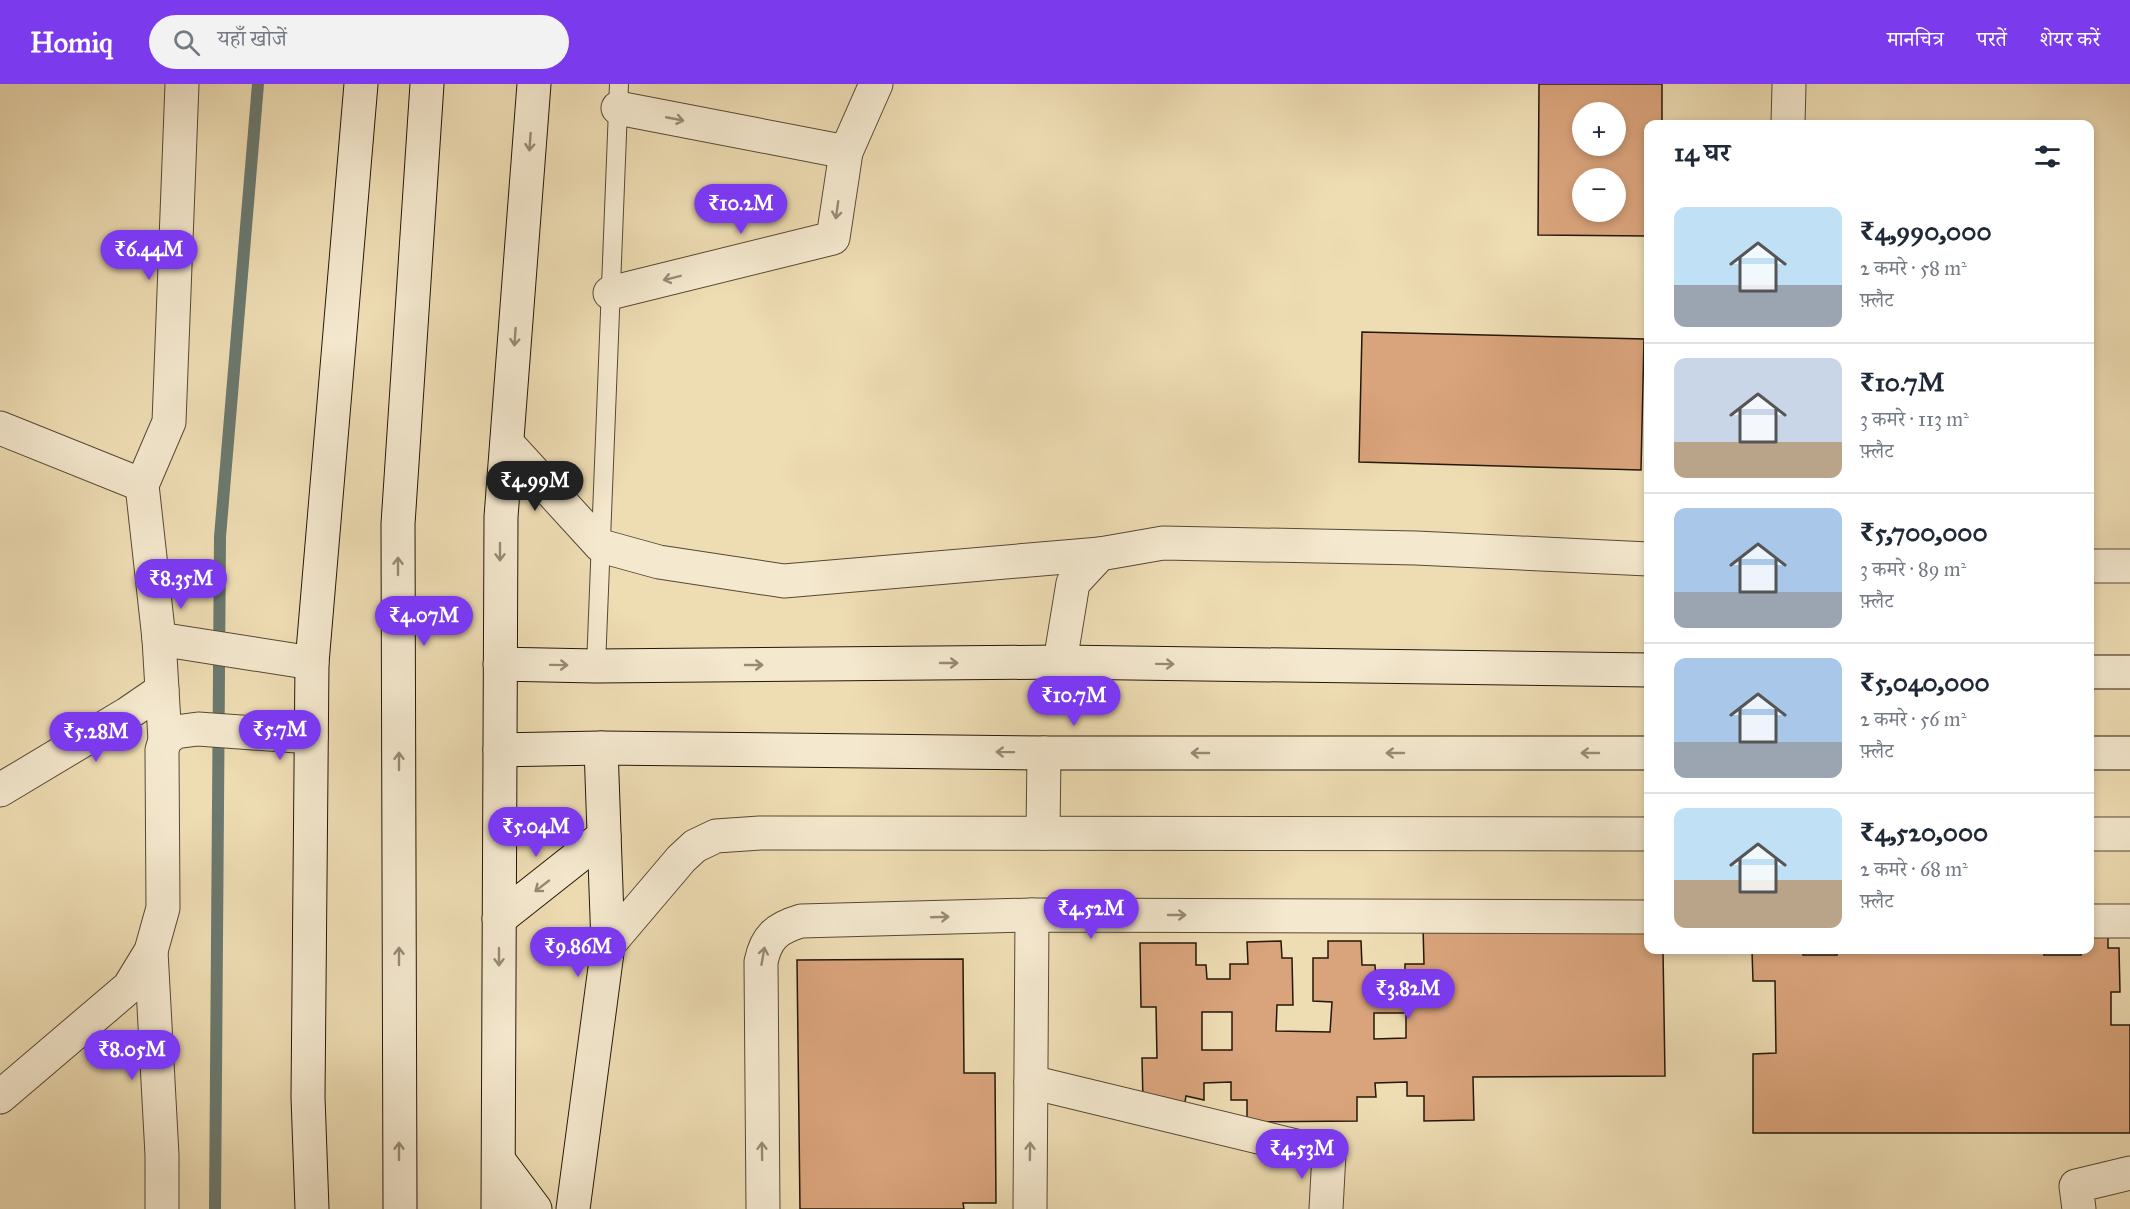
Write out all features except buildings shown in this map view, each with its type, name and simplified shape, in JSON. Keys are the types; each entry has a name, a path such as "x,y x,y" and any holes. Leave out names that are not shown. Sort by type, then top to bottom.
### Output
{"street":[{"path":"0,1097 129,987 151,951 163,908 162,750 165,740 162,690 173,641 142,485 169,422 182,84"},
{"path":"312,1209 308,1097 312,663 361,84"},
{"path":"400,1209 398,524 427,84"},
{"path":"498,1209 501,517 534,84"},
{"path":"1788,120 1789,84"},
{"path":"610,293 833,238 846,152 873,88"},
{"path":"618,96 846,152"},
{"path":"0,428 142,485"},
{"path":"507,443 601,546 658,562 784,581 1100,554 1163,543 1416,548 1644,560"},
{"path":"1060,662 1073,583 1100,554"},
{"path":"2094,566 2130,566"},
{"path":"173,641 312,663"},
{"path":"500,664 596,666 1060,662 1644,670"},
{"path":"2094,672 2130,672"},
{"path":"0,790 117,721 162,690"},
{"path":"165,740 175,732 198,729 311,737"},
{"path":"500,750 601,748 1044,753 1644,753"},
{"path":"573,1209 608,945 601,748"},
{"path":"1042,833 1044,753"},
{"path":"2094,753 2130,753"},
{"path":"608,945 681,859 695,846 716,836 760,833 1644,834"},
{"path":"2094,834 2130,834"},
{"path":"499,919 604,836"},
{"path":"1030,1209 1032,915"},
{"path":"763,1209 761,963 764,946 784,926 801,921 1032,915 1644,917"},
{"path":"2094,921 2130,921"},
{"path":"151,951 162,1155 162,1209"},
{"path":"1031,1082 1329,1154 1326,1209"},
{"path":"499,1161 535,1209"},
{"path":"2079,1209 2076,1186 2130,1173"}],"lane":[{"path":"596,666 618,96"}],"waterway":[{"path":"215,1209 220,537 258,84"}]}
